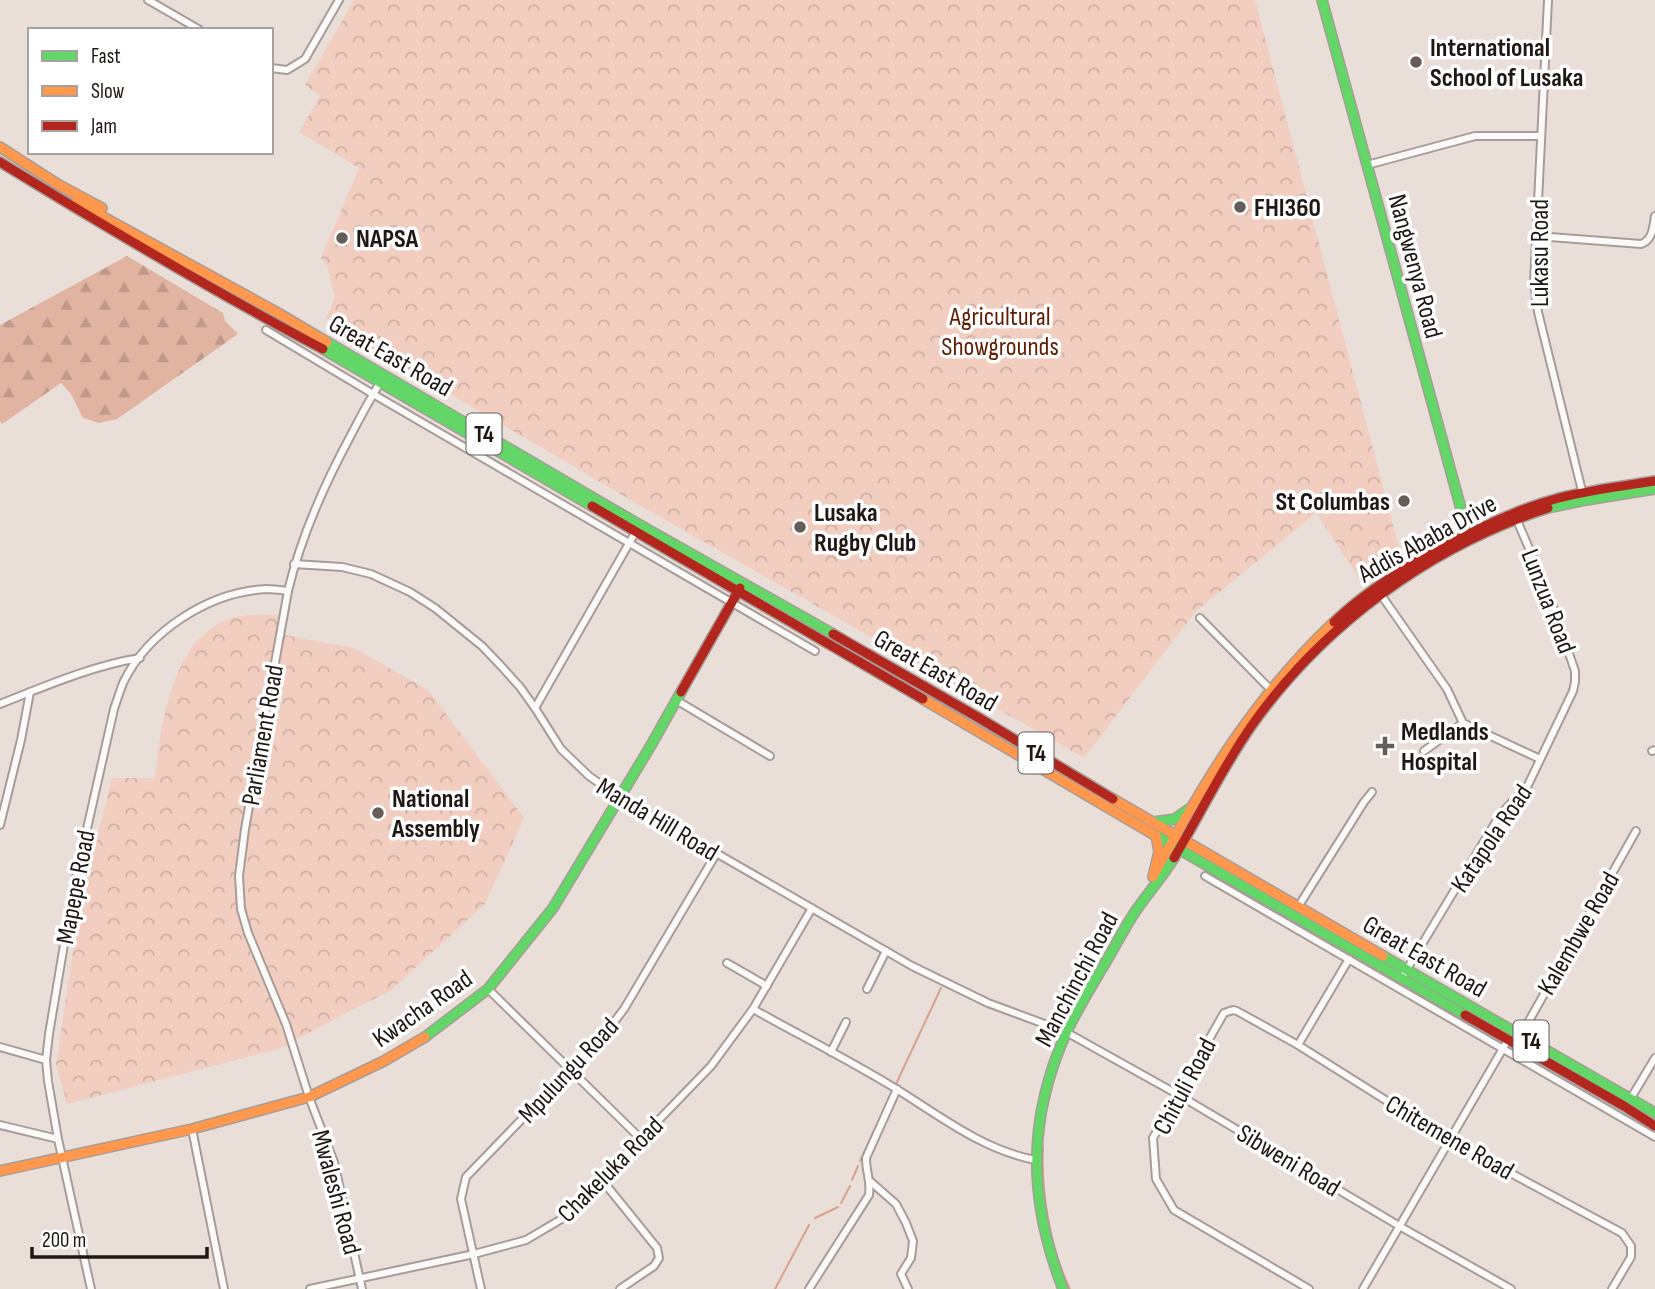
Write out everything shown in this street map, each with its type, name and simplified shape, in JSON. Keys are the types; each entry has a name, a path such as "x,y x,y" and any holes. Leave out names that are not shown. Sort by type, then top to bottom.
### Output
{"main road":[{"name":"Nangwenya Road","path":"1322,0 1469,538"},
{"name":"Great East Road","path":"0,147 59,185 225,280 231,287"},
{"name":"Great East Road","path":"0,154 71,199 278,313 638,524 979,718 1154,822 1178,842 1351,956 1404,975 1521,1035 1655,1114"},
{"name":"Great East Road","path":"0,162 1156,835 1194,845 1298,907 1505,1044 1655,1126"},
{"name":"Great East Road","path":"0,170 172,272 245,307"},
{"name":"Addis Ababa Drive","path":"1469,538 1481,527 1515,516 1584,496 1655,481"},
{"name":"Addis Ababa Drive","path":"1584,496 1655,489"},
{"name":"Addis Ababa Drive","path":"1178,842 1190,830 1224,768 1273,692 1310,644 1340,616 1420,559 1515,516"},
{"path":"1463,520 1473,527 1481,527"},
{"name":"Kwacha Road","path":"0,1171 192,1129 309,1097 384,1061 431,1033 488,989 553,908 650,747 743,582"},
{"name":"Addis Ababa Drive","path":"1178,842 1192,807 1240,728 1273,692"},
{"path":"1154,822 1175,819 1192,807"},
{"path":"1190,830 1194,845"},
{"path":"1153,877 1160,850 1156,835"},
{"name":"Manchinchi Road","path":"1145,897 1153,877 1178,842"},
{"name":"Manchinchi Road","path":"1063,1289 1038,1207 1038,1129 1046,1087 1066,1032 1088,991 1145,897 1163,876 1178,842"}],"street":[{"path":"148,0 197,28"},
{"path":"273,68 287,70 305,58 339,0"},
{"name":"Lukasu Road","path":"1548,0 1534,282 1538,312 1584,496"},
{"path":"1367,165 1475,136 1541,136"},
{"path":"1537,236 1641,244 1650,237 1655,216"},
{"path":"266,330 815,651"},
{"name":"Parliament Road","path":"309,1097 286,1024 242,917 239,886 245,830 294,564 331,472 380,383"},
{"name":"Lunzua Road","path":"1515,516 1549,595 1575,671 1573,691"},
{"path":"535,708 635,533"},
{"name":"Manda Hill Road","path":"294,564 342,567 371,574 411,592 482,646 520,687 561,749 589,776 619,797 886,951 988,1003 1066,1032"},
{"name":"Mapepe Road","path":"91,1289 58,1139 46,1060 73,891 114,709 124,682 139,658 178,621 219,599 244,592 269,589 288,592"},
{"path":"1378,591 1447,689 1462,723 1540,759"},
{"path":"1200,618 1273,692"},
{"path":"0,704 113,664 139,658"},
{"name":"Katapola Road","path":"1404,975 1500,816 1528,785 1573,691"},
{"path":"0,825 30,692"},
{"path":"676,700 770,756"},
{"path":"1424,751 1462,723"},
{"path":"1298,907 1372,792"},
{"name":"Kalembwe Road","path":"1521,1035 1636,831"},
{"name":"Mpulungu Road","path":"481,1289 461,1199 466,1177 608,1030 624,1009 716,854"},
{"path":"1205,876 1505,1044 1655,1137"},
{"name":"Chakeluka Road","path":"310,1289 474,1254 526,1240 565,1217 711,1066 753,1009 812,908"},
{"path":"867,989 886,951"},
{"path":"1298,1045 1351,956"},
{"path":"727,963 767,986"},
{"path":"488,989 641,1139"},
{"path":"753,1009 897,1089 960,1130 1016,1157 1036,1160"},
{"name":"Chitemene Road","path":"1224,1013 1237,1011 1298,1045 1450,1140 1622,1233 1631,1245 1631,1257 1612,1289"},
{"name":"Chituli Road","path":"1224,1013 1153,1138 1156,1180 1174,1210 1309,1289"},
{"path":"831,1052 846,1022"},
{"name":"Sibweni Road","path":"1066,1032 1511,1289"},
{"path":"1363,1289 1505,1044"},
{"path":"0,1047 46,1060"},
{"path":"1631,1098 1655,1058"},
{"path":"897,1089 866,1158 866,1170 871,1182 895,1204 913,1241 911,1258 901,1274 908,1289"},
{"name":"Mwaleshi Road","path":"309,1097 334,1162 362,1289"},
{"path":"0,1125 58,1139"},
{"path":"192,1129 224,1289"},
{"path":"602,1180 657,1248 659,1258 654,1266 620,1289"},
{"path":"809,1289 869,1195 871,1182"}],"green space":[{"name":"Agricultural Showgrounds","path":"354,0 1255,0 1402,559 1362,582 1316,513 1195,612 1084,758 646,509 346,333 326,318 335,298 327,265 321,258 359,168 299,132 320,96 305,85"},
{"path":"127,256 223,313 225,321 238,334 117,419 99,423 83,418 71,394 61,383 2,424 0,325"},
{"path":"289,615 285,635 354,648 428,690 524,818 485,904 391,990 278,1049 67,1104 56,1064 74,944 112,778 155,778 167,706 185,658 199,639 217,624 240,616"}],"waterway":[{"path":"896,1084 941,988"},
{"path":"1053,1080 1057,1069"},
{"path":"860,1161 892,1092"},
{"path":"1043,1133 1041,1144 1048,1220 1057,1256 1070,1289"},
{"path":"852,1180 858,1166"},
{"path":"841,1203 850,1186"},
{"path":"815,1218 838,1207"},
{"path":"775,1289 809,1225"}],"traffic: fast":[{"path":"1322,0 1469,538"},
{"path":"327,342 638,524 833,634"},
{"path":"323,349 592,506"},
{"path":"1548,508 1655,489"},
{"path":"425,1037 488,989 553,908 681,692"},
{"path":"1154,822 1175,819 1192,807"},
{"path":"1153,834 1465,1015"},
{"path":"1063,1289 1051,1256 1038,1191 1039,1128 1045,1096 1054,1064 1076,1014 1133,915 1174,858"},
{"path":"1383,956 1655,1113"}],"traffic: slow":[{"path":"0,147 59,185 102,208"},
{"path":"76,202 327,342"},
{"path":"1155,873 1193,804 1256,709 1306,650 1334,622"},
{"path":"923,699 1153,834"},
{"path":"1113,799 1383,956"},
{"path":"1153,877 1159,852 1156,835"},
{"path":"0,1171 192,1129 309,1097 384,1061 425,1037"}],"traffic: jam":[{"path":"0,162 160,258 323,349"},
{"path":"1334,622 1356,602 1393,576 1446,545 1494,522 1559,498 1655,481"},
{"path":"592,506 923,699"},
{"path":"1174,858 1252,725 1280,689 1346,622 1421,567 1504,524 1548,508"},
{"path":"681,692 740,588"},
{"path":"833,634 1113,799"},
{"path":"1465,1015 1655,1126"}],"place":[{"name":"International School of Lusaka","path":"1416,62"},
{"name":"FHI360","path":"1240,207"},
{"name":"NAPSA","path":"342,238"},
{"name":"St Columbas","path":"1404,501"},
{"name":"Lusaka Rugby Club","path":"800,527"},
{"name":"Medlands Hospital","path":"1385,746"},
{"name":"National Assembly","path":"378,813"}]}
